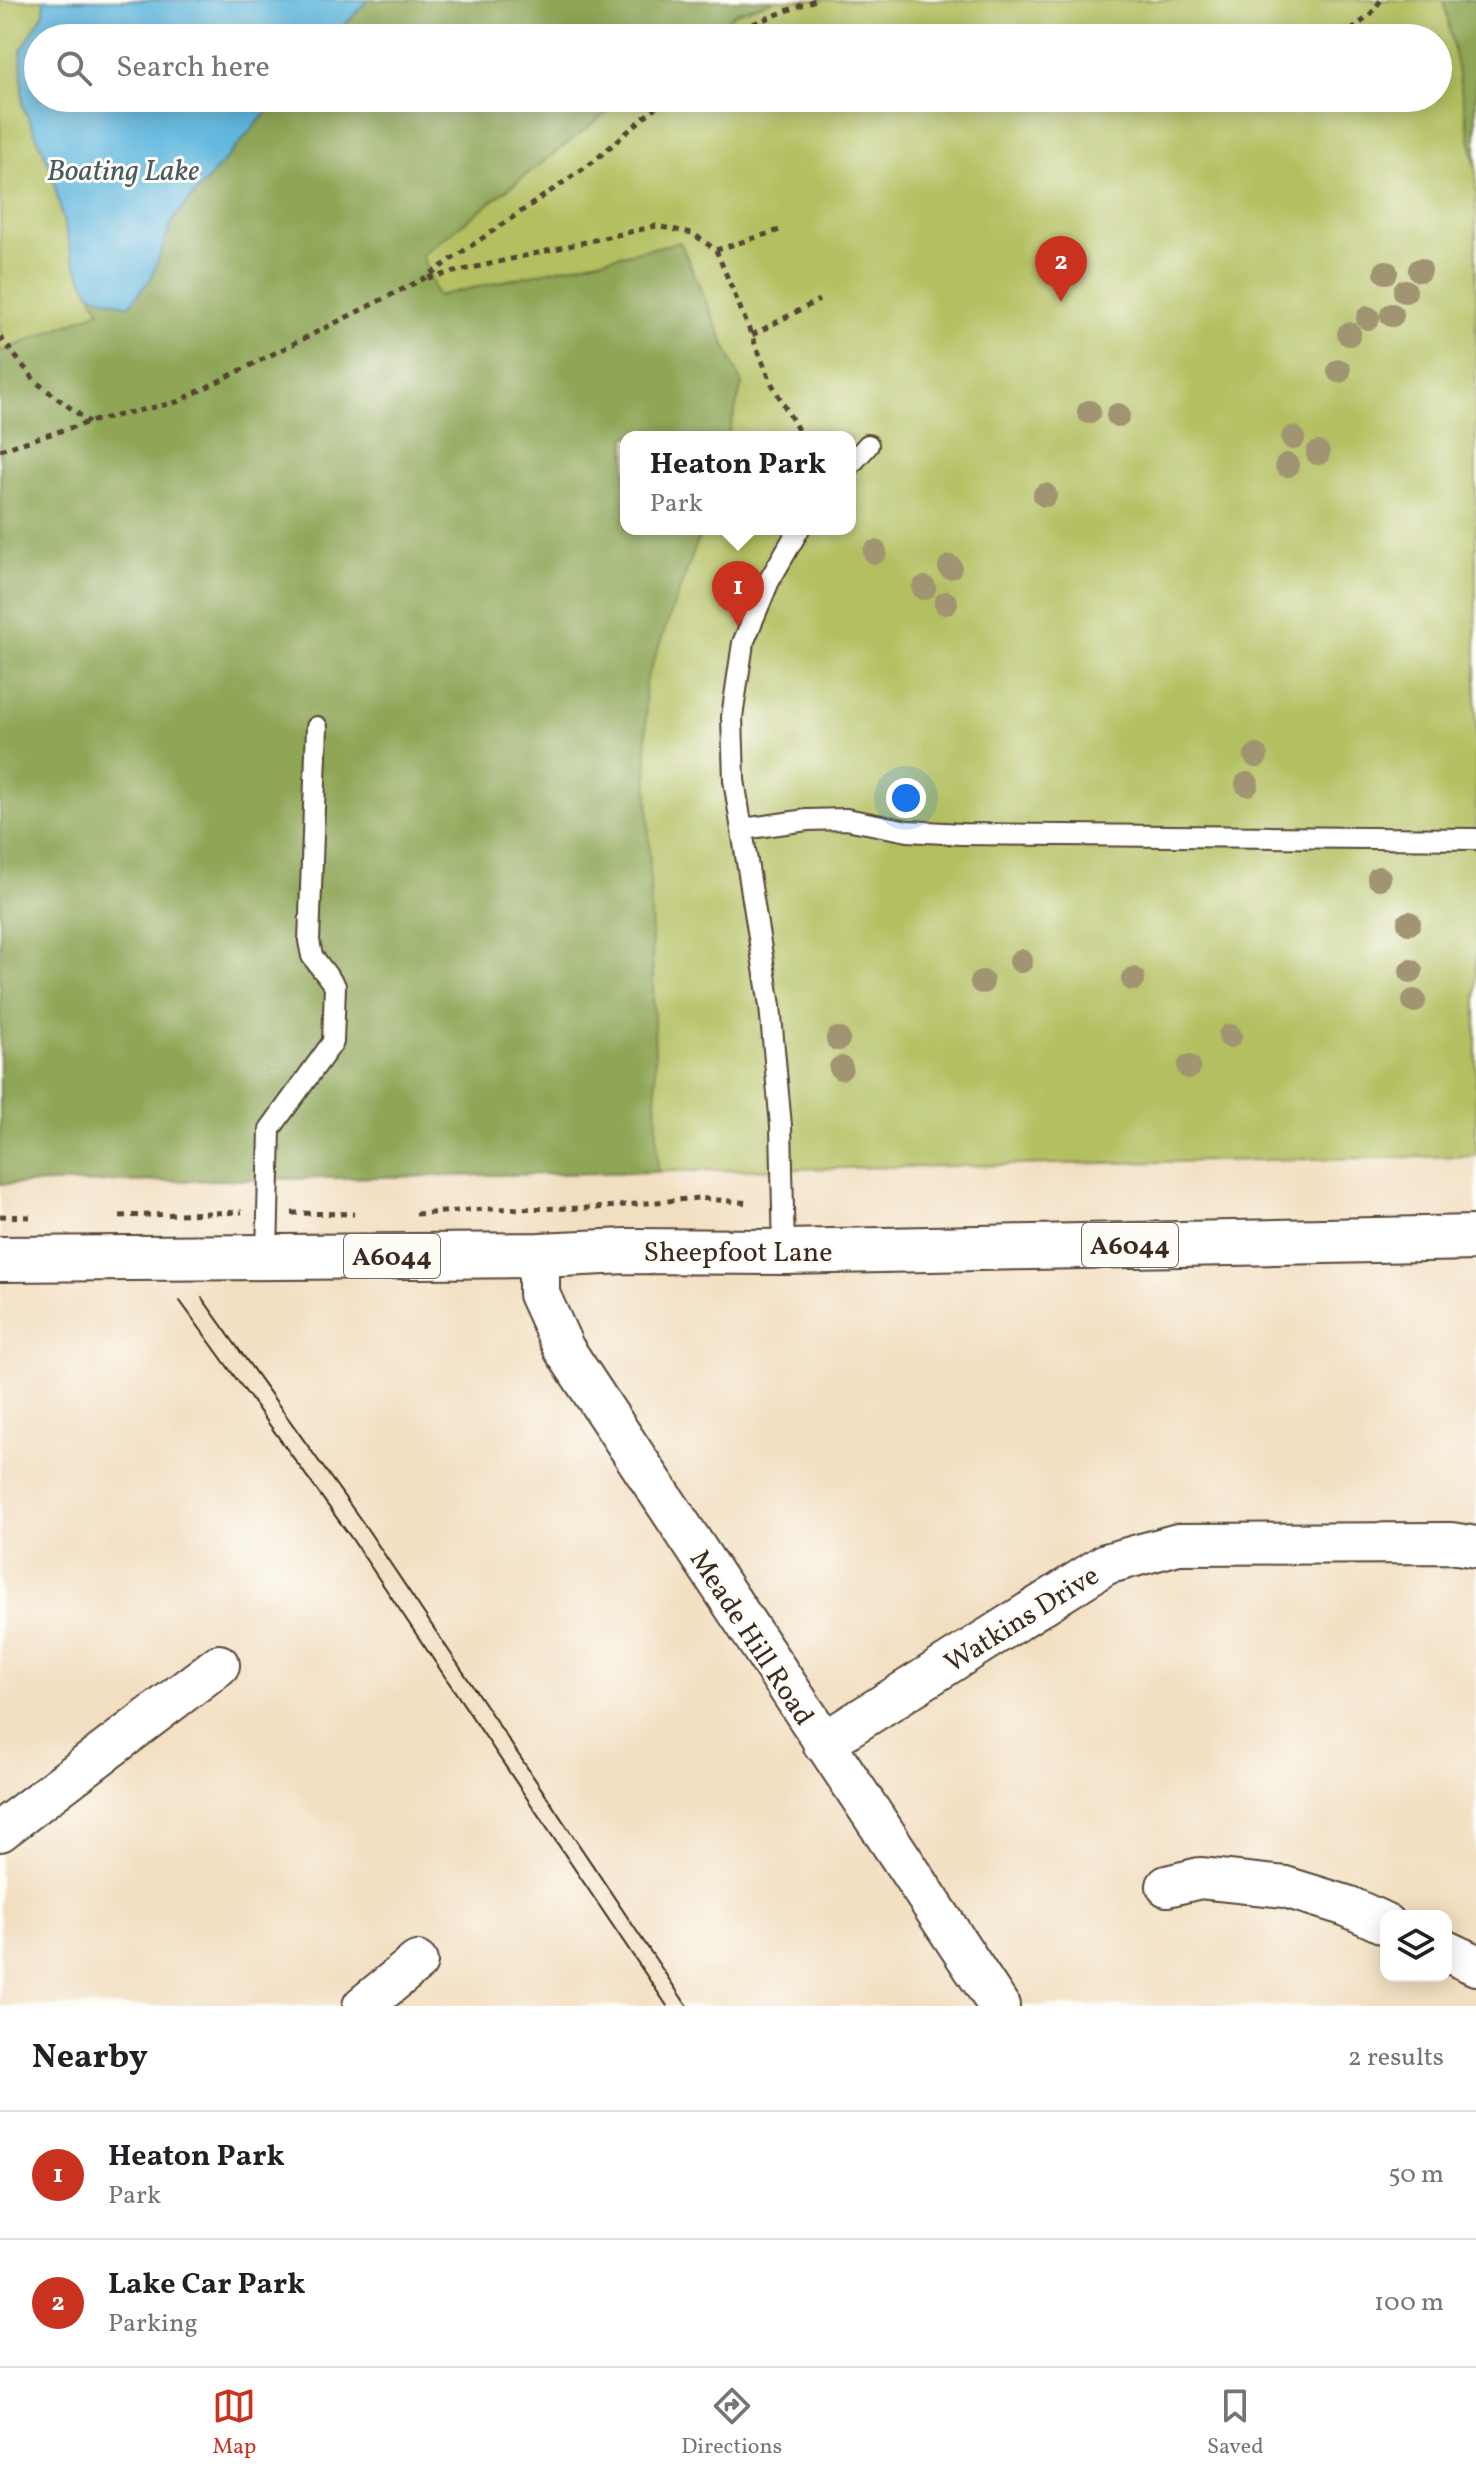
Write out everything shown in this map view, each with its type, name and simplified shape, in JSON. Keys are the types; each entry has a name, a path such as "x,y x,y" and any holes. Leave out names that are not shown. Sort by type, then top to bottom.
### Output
{"main road":[{"name":"Sheepfoot Lane","path":"0,1259 539,1255 627,1251 784,1252 1476,1238"}],"street":[{"name":"Meade Hill Road","path":"539,1255 539,1294 564,1349 999,2006"},
{"name":"Watkins Drive","path":"823,1743 1106,1564 1178,1544 1451,1543 1476,1547"},
{"path":"0,1831 219,1665"},
{"path":"1167,1886 1200,1878 1285,1887 1347,1906 1380,1921"},
{"path":"1452,1954 1476,1965"},
{"path":"363,2006 417,1962"}],"lane":[{"path":"856,458 868,445"},
{"path":"784,1252 781,1126 770,1006 734,780 732,717 743,643 769,581 796,535"},
{"path":"267,1256 270,1129 333,1042 335,986 312,956 309,941 317,727"},
{"path":"743,829 807,820 846,819 908,831 962,834 1476,839"}],"path":[{"path":"752,24 815,0"},
{"path":"1359,24 1381,0"},
{"path":"0,450 89,422 177,402 423,279 593,162 650,112"},
{"path":"423,279 656,226 692,233 716,250 772,384 799,431"},
{"path":"716,250 783,229"},
{"path":"752,335 819,300"},
{"path":"0,337 36,382 89,422"},
{"path":"410,1214 485,1209 595,1208 698,1198 750,1203"},
{"path":"114,1216 208,1211 366,1214"},
{"path":"0,1216 41,1217"}],"green space":[{"path":"0,0 1476,0 1476,1156 0,1184"},
{"path":"368,0 775,0 736,13 722,24 346,24"},
{"path":"1444,0 1476,0 1476,169 1452,42 1452,24 1449,24"},
{"path":"267,112 608,112 422,255 437,296 680,242 742,384 730,431 620,431 620,535 700,535 645,684 658,1172 0,1184 0,352 100,311 91,294 129,305 151,277 174,218"}],"water":[{"name":"Boating Lake","path":"44,0 368,0 346,24 37,24 44,13"},
{"name":"Boating Lake","path":"24,46 24,108 23,106 21,51"},
{"name":"Boating Lake","path":"26,112 267,112 174,218 151,278 129,306 91,294 73,260 50,166"}],"tram line":[{"path":"202,1298 366,1527 687,2006"},
{"path":"180,1301 352,1539 667,2006"}],"place":[{"name":"Lake Car Park","path":"1061,302"},
{"name":"Heaton Park","path":"738,627"}]}
